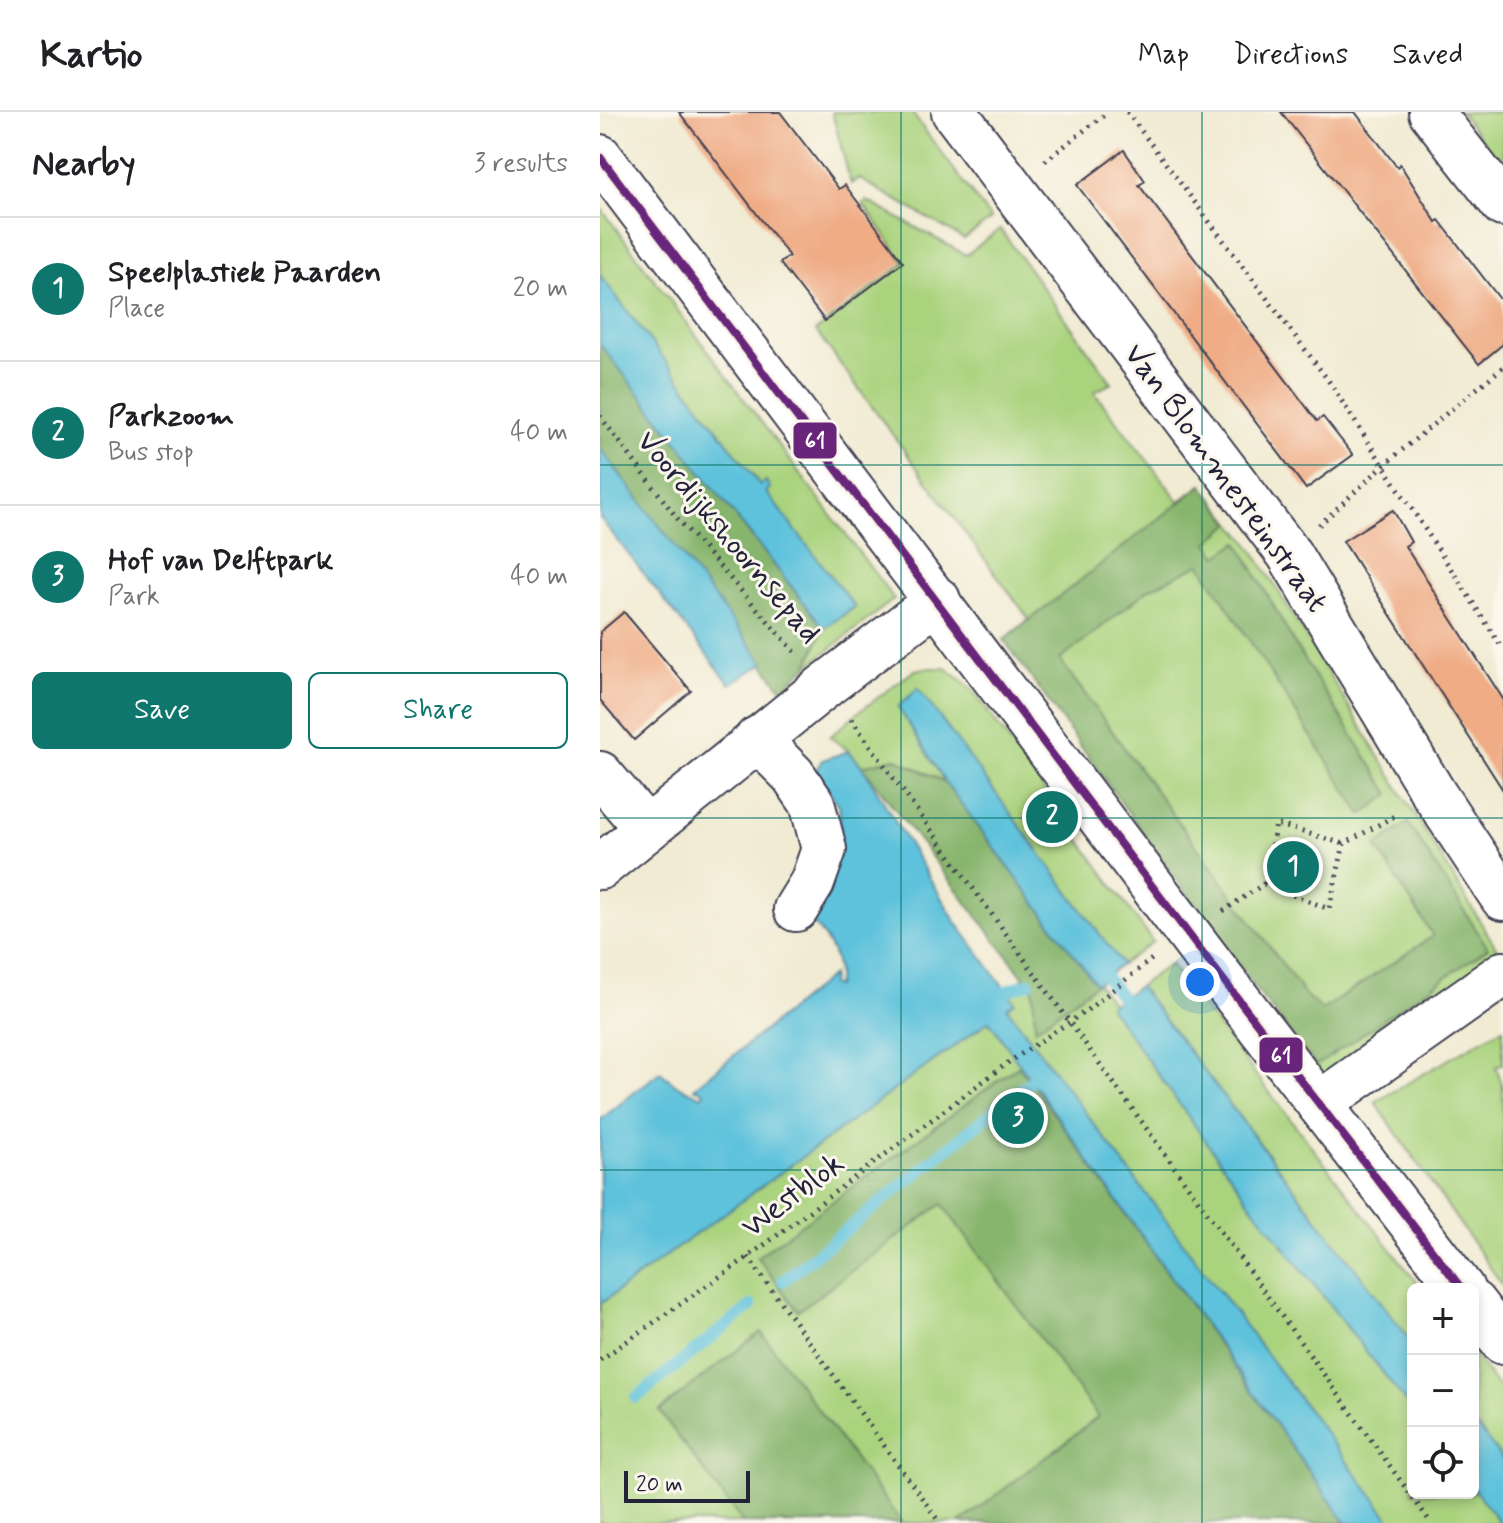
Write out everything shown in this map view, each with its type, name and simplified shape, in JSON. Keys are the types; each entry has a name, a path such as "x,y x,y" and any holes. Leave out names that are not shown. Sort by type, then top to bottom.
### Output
{"street":[{"name":"Van Blommesteinstraat","path":"954,112 1289,554 1434,794 1503,898"},
{"path":"1431,112 1503,204"},
{"path":"600,157 1457,1283"},
{"path":"600,867 757,739 938,600"},
{"path":"757,739 793,775 812,803 824,849 812,883 796,909"},
{"path":"600,774 647,829"},
{"path":"1319,1104 1503,974"},
{"path":"1479,1311 1503,1342"}],"path":[{"path":"1012,186 1108,112"},
{"path":"1127,112 1328,380 1503,649"},
{"path":"1289,554 1384,465 1503,367"},
{"name":"Voordijkshoornsepad","path":"600,416 677,518 826,685 1431,1523"},
{"path":"1190,933 1264,884 1276,824 1344,844 1434,794"},
{"path":"1264,884 1329,909 1344,844"},
{"name":"Westblok","path":"600,1360 748,1257 1009,1062 1086,1011 1140,968"},
{"path":"748,1257 940,1523"}],"green space":[{"path":"832,112 911,112 991,219 964,239 858,178 851,184"},
{"path":"1460,112 1503,112 1503,166"},
{"path":"867,201 966,255 1000,229 1112,383 1094,392 1179,501 1202,485 1252,548 1503,959 1329,1085 1004,640 1029,619 816,331 905,263 863,204"},
{"path":"600,207 894,599 807,667 824,628 854,608 765,491 765,482 760,485 600,275"},
{"path":"600,344 824,628 807,667 782,689 600,448"},
{"path":"1202,485 1231,523 1208,543 1218,556 1238,542 1297,648 1390,794 1362,815 1200,564 1149,589 1060,660 1305,995 1322,1010 1433,936 1376,846 1408,823 1488,948 1316,1066 1255,988 1004,640"},
{"path":"946,668 971,688 1153,942 1122,964 1084,915 899,707 945,782 895,758 862,766 830,737 915,670"},
{"path":"895,758 945,782 1096,984 1035,1029 1033,989 862,766"},
{"path":"1068,945 1407,1386 1407,1499 1479,1499 1479,1482 1503,1523 600,1523 600,1291"},
{"path":"1170,964 1417,1283 1407,1283 1407,1336 1139,986"},
{"path":"1503,1028 1503,1064 1496,1067 1503,1086 1503,1286 1375,1102"},
{"path":"1018,1066 1346,1523 960,1523 1098,1417 942,1204 798,1311 757,1257"},
{"path":"761,1332 902,1523 743,1523 659,1411"},
{"path":"1479,1362 1503,1393 1503,1460 1479,1429"}],"water":[{"path":"600,275 760,485 766,481 770,488 766,492 855,607 824,628 600,344"},
{"path":"600,448 764,663 730,684 600,518"},
{"path":"918,688 1122,964 1096,984 945,782 898,707"},
{"path":"849,751 862,766 956,922 1015,1002 1007,1008 1393,1523 1346,1523 989,1021 600,1304 600,1120 660,1072 678,1086 702,1097 704,1092 694,1088 832,975 831,985 836,987 835,958 810,919 841,828 839,805 814,773 822,760"},
{"path":"1139,986 1407,1336 1407,1403 1256,1211 1109,1006"},
{"path":"1479,1429 1503,1460 1503,1523 1479,1496"}],"building":[{"path":"679,112 780,112 839,189 845,185 903,262 825,321 780,263 789,256"},
{"path":"1281,112 1355,112 1397,167 1400,164 1436,222 1439,220 1503,303 1503,344 1479,364"},
{"path":"1124,150 1145,181 1139,185 1317,421 1323,417 1353,455 1306,489 1077,185"},
{"path":"1393,510 1411,542 1405,546 1503,699 1503,790 1343,541"},
{"path":"624,612 691,691 634,740 600,700 600,632"}],"waterway":[{"path":"1097,966 1132,1011"},
{"path":"992,996 1029,983"},
{"path":"783,1281 1040,1074"},
{"path":"636,1398 751,1306"}],"transit line":[{"name":"61","path":"600,157 1221,977 1457,1283"}],"place":[{"name":"Parkzoom","path":"1052,817"},
{"name":"Speelplastiek Paarden","path":"1293,867"},
{"name":"Hof van Delftpark","path":"1018,1118"}]}
